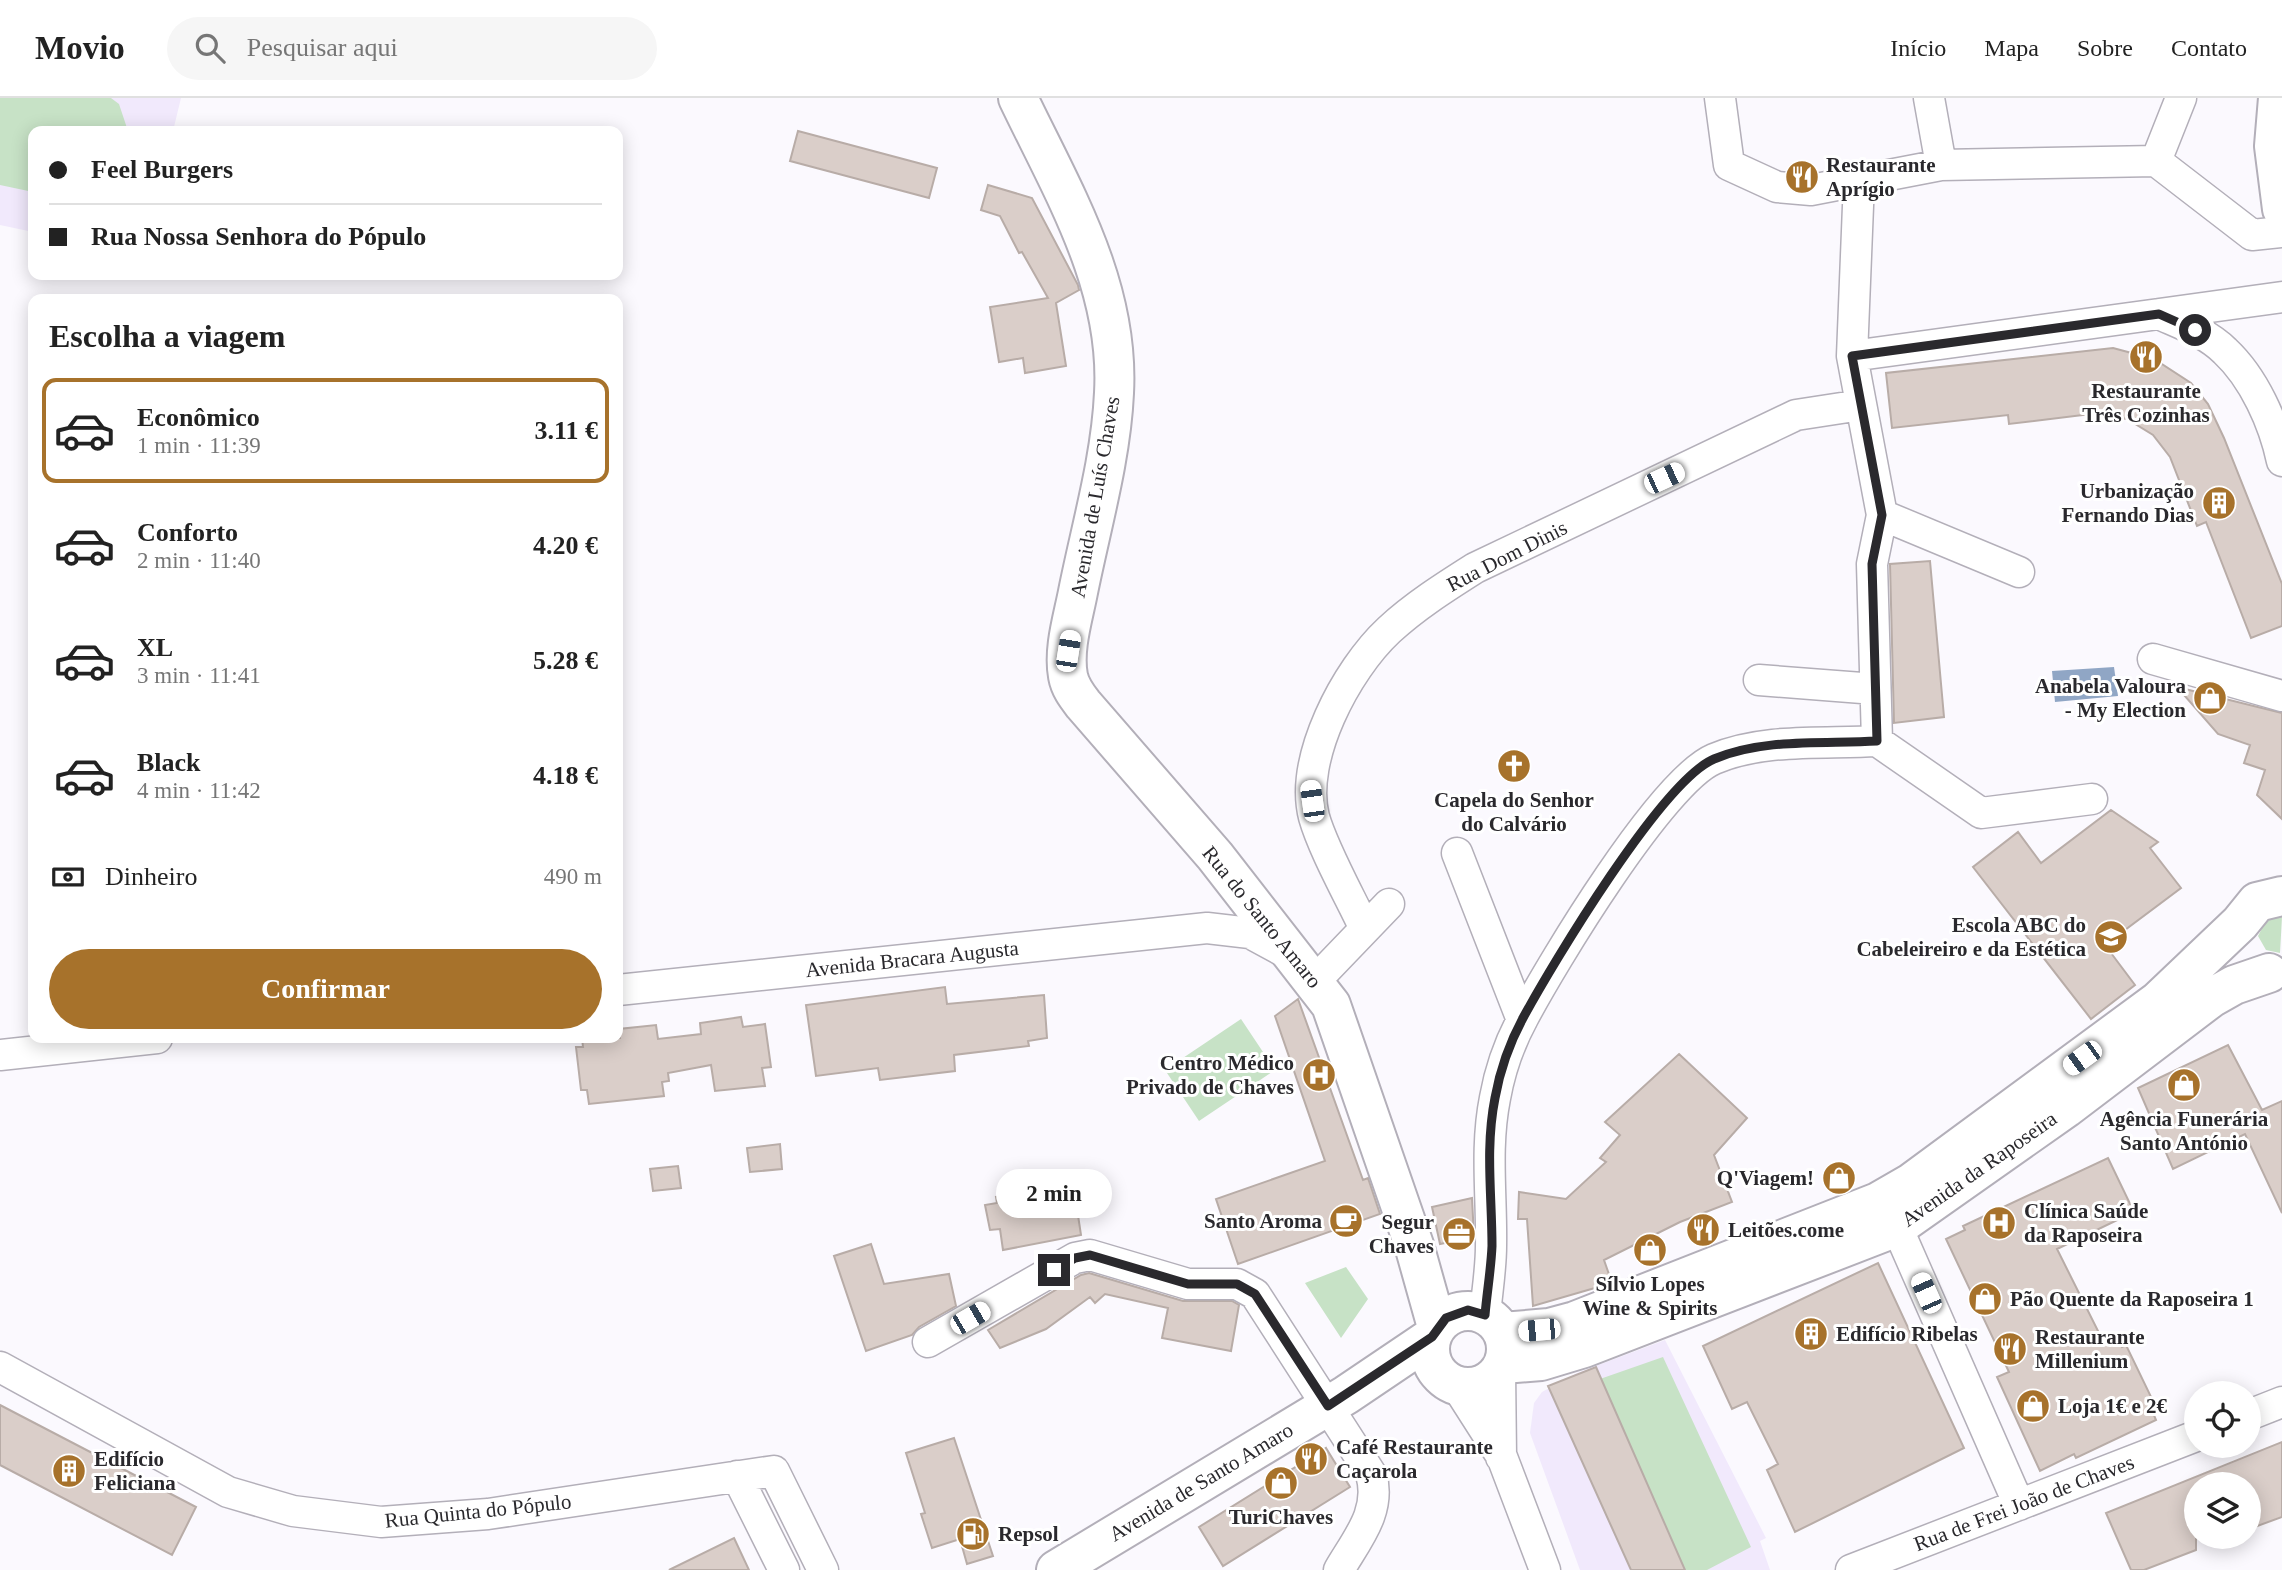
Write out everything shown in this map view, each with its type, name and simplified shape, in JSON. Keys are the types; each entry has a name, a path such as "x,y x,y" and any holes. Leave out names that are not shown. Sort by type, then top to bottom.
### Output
{"main road":[{"name":"Avenida de Luís Chaves","path":"1018,98 1094,258 1109,318 1115,369 1113,415 1072,621"},
{"path":"2278,98 2274,146 2282,209"},
{"name":"Rua do Santo Amaro","path":"1072,621 1067,664 1075,694 1215,856 1331,1005 1414,1245 1434,1332"},
{"name":"Avenida da Raposeira","path":"1494,1339 1575,1321 1878,1202 1911,1183 2146,1011 2240,923 2257,902 2278,891"},
{"name":"Avenida da Raposeira","path":"2240,923 2241,948 2247,960 2275,973"},
{"name":"Avenida da Raposeira","path":"1494,1339 1541,1361 1584,1348 1897,1227 2066,1108 2211,998 2234,985 2275,973"},
{"name":"Rua do Santo Amaro","path":"1414,1245 1494,1339"},
{"path":"1456,1312 1494,1339 1480,1385 1453,1383 1433,1363 1434,1332 1456,1312"},
{"name":"Avenida de Santo Amaro","path":"1056,1570 1337,1400 1434,1332"},
{"name":"Avenida de Santo Amaro","path":"1337,1400 1399,1383 1453,1383"}],"street":[{"path":"1720,98 1729,165 1777,187 1811,190 1941,165 2156,161 2252,235 2282,232"},
{"path":"1929,98 1941,165"},
{"path":"2156,161 2181,98"},
{"path":"1859,181 1852,356 1882,515 1872,564 1877,741"},
{"path":"1852,356 2282,296"},
{"path":"2159,314 2195,330 2225,351 2257,393 2278,441 2282,461"},
{"name":"Rua Dom Dinis","path":"1365,929 1314,818 1309,784 1321,736 1351,678 1386,633 1427,598 1500,556 1796,415 1861,405"},
{"path":"1882,515 2019,572"},
{"path":"2152,659 2282,696"},
{"path":"1759,680 1875,688"},
{"path":"1502,1457 1494,1339 1488,1161 1500,1078 1522,1020 1573,934 1677,786 1712,760 1757,747 1877,741 1981,813 2092,799"},
{"path":"1457,853 1522,1020"},
{"path":"1207,928 1221,915 1227,901 1226,885 1215,856"},
{"path":"1303,968 1365,929 1389,904"},
{"name":"Avenida Bracara Augusta","path":"623,989 1207,928 1250,933 1303,968"},
{"path":"0,1055 111,1043"},
{"path":"1897,1227 2019,1505"},
{"path":"928,1342 1075,1258 1090,1255 1188,1284 1237,1284 1255,1294 1337,1400 1371,1474 1375,1494 1371,1515 1339,1570"},
{"name":"Rua Quinta do Pópulo","path":"0,1367 228,1492 293,1511 381,1522 488,1514 774,1471 823,1570"},
{"path":"1453,1383 1502,1457 1545,1570"},
{"path":"2261,1410 2282,1402"},
{"name":"Rua de Frei João de Chaves","path":"1851,1570 2184,1441"},
{"path":"737,1476 783,1570"},
{"path":"1514,1489 1512,1513 1533,1570"}],"shaded area":[{"path":"0,98 181,98 174,126 28,126 28,231 0,225"},
{"path":"1665,1340 1766,1538 1760,1541 1770,1570 1580,1570 1530,1433 1534,1403 1542,1392 1577,1373"}],"green space":[{"path":"0,98 111,98 119,104 126,126 28,126 28,191 0,185"},
{"path":"2282,917 2280,953 2266,950 2258,936 2267,919"},
{"path":"1241,1019 1275,1070 1199,1121 1165,1070"},
{"path":"1346,1267 1368,1299 1341,1338 1305,1283"},
{"path":"1663,1357 1751,1547 1707,1570 1658,1570 1600,1379"}],"water":[{"path":"2114,667 2118,696 2055,702 2052,671"}],"building":[{"path":"798,131 937,168 929,198 790,161"},
{"path":"988,185 1032,198 1078,285 1079,290 1056,303 1066,366 1025,373 1023,358 999,362 990,307 1048,298 1022,252 1019,253 1000,216 981,210"},
{"name":"Urbanização Fernando Dias","path":"2113,348 2154,359 2191,383 2208,404 2282,584 2282,626 2251,638 2206,522 2197,526 2170,457 2153,435 2127,419 2091,414 2009,424 2008,415 1892,428 1886,373"},
{"path":"1930,561 1944,717 1894,723 1890,564"},
{"path":"2177,687 2282,713 2282,819 2257,795 2265,770 2244,763 2250,745 2218,734"},
{"path":"2111,810 2158,842 2150,848 2181,888 2105,945 2135,985 2091,1019 1973,867 2018,832 2041,863"},
{"path":"945,987 947,1004 1044,995 1047,1038 1028,1041 1029,1046 954,1055 955,1071 880,1080 878,1068 816,1076 806,1005"},
{"path":"1298,999 1363,1180 1368,1178 1380,1214 1238,1264 1216,1199 1325,1161 1275,1016"},
{"path":"741,1017 743,1027 765,1024 771,1067 762,1068 765,1086 715,1091 711,1065 668,1073 669,1081 662,1082 664,1096 589,1104 587,1090 581,1090 576,1047 583,1047 583,1043 623,1043 623,1029 656,1025 658,1039 701,1034 700,1023"},
{"path":"2228,1045 2262,1110 2282,1101 2282,1213 2245,1134 2173,1169 2138,1088"},
{"path":"1679,1054 1747,1118 1714,1155 1732,1202 1680,1222 1604,1260 1612,1283 1533,1306 1527,1219 1518,1219 1519,1192 1566,1199 1606,1162 1600,1158 1620,1135 1605,1122"},
{"path":"780,1144 782,1169 750,1172 747,1148"},
{"path":"2108,1158 2134,1212 2057,1249 2103,1341 2116,1335 2122,1347 2126,1345 2153,1401 2149,1403 2156,1420 2076,1458 2074,1454 2040,1471 1997,1377 2009,1372 1946,1239 1965,1230 1963,1226"},
{"path":"678,1166 681,1188 653,1191 650,1169"},
{"path":"1074,1189 1081,1235 1003,1250 1000,1229 990,1230 985,1205 997,1203 996,1197"},
{"path":"1472,1198 1474,1237 1440,1244 1432,1207"},
{"path":"871,1244 884,1284 949,1274 956,1306 919,1327 912,1335 866,1351 834,1256"},
{"path":"1878,1263 1964,1448 1795,1532 1767,1470 1778,1464 1747,1402 1732,1409 1703,1346"},
{"path":"1089,1273 1183,1301 1232,1301 1239,1305 1231,1351 1162,1338 1168,1308 1105,1294 1095,1303 1090,1297 1046,1329 1000,1348 988,1330 1081,1275"},
{"path":"1596,1367 1685,1570 1631,1570 1548,1386"},
{"path":"0,1405 196,1507 172,1555 0,1465"},
{"path":"954,1438 993,1556 967,1564 960,1539 932,1548 921,1514 925,1513 906,1453"},
{"path":"2282,1442 2282,1517 2261,1525 2261,1472 2208,1472 2242,1458 2261,1458 2261,1450"},
{"path":"1326,1448 1350,1487 1223,1566 1199,1527"},
{"path":"2184,1482 2184,1549 2196,1550 2144,1570 2131,1570 2106,1513"},
{"path":"734,1538 749,1570 669,1570"}],"place":[{"name":"Restaurante Aprígio","path":"1802,177"},
{"name":"Restaurante Três Cozinhas","path":"2146,357"},
{"name":"Urbanização Fernando Dias","path":"2219,503"},
{"name":"Anabela Valoura - My Election","path":"2210,698"},
{"name":"Capela do Senhor do Calvário","path":"1514,766"},
{"name":"Escola ABC do Cabeleireiro e da Estética","path":"2111,937"},
{"name":"Centro Médico Privado de Chaves","path":"1319,1075"},
{"name":"Agência Funerária Santo António","path":"2184,1085"},
{"name":"Q'Viagem!","path":"1839,1178"},
{"name":"Santo Aroma","path":"1346,1221"},
{"name":"Clínica Saúde da Raposeira","path":"1999,1223"},
{"name":"Leitões.come","path":"1703,1230"},
{"name":"Segur Chaves","path":"1459,1234"},
{"name":"Sílvio Lopes Wine & Spirits","path":"1650,1250"},
{"name":"Pão Quente da Raposeira 1","path":"1985,1299"},
{"name":"Edifício Ribelas","path":"1811,1334"},
{"name":"Restaurante Millenium","path":"2010,1349"},
{"name":"Loja 1€ e 2€","path":"2033,1406"},
{"name":"Café Restaurante Caçarola","path":"1311,1459"},
{"name":"Edifício Feliciana","path":"69,1471"},
{"name":"TuriChaves","path":"1281,1483"},
{"name":"Repsol","path":"973,1534"}],"route":[{"path":"1054,1270 1075,1258 1090,1255 1188,1284 1237,1284 1255,1294 1328,1406 1432,1337 1437,1327 1456,1312 1468,1310 1485,1315 1492,1246 1488,1161 1495,1095 1500,1078 1522,1020 1566,945 1626,855 1677,786 1712,760 1757,747 1877,741 1872,564 1882,515 1852,356 2159,314 2195,330"}]}
